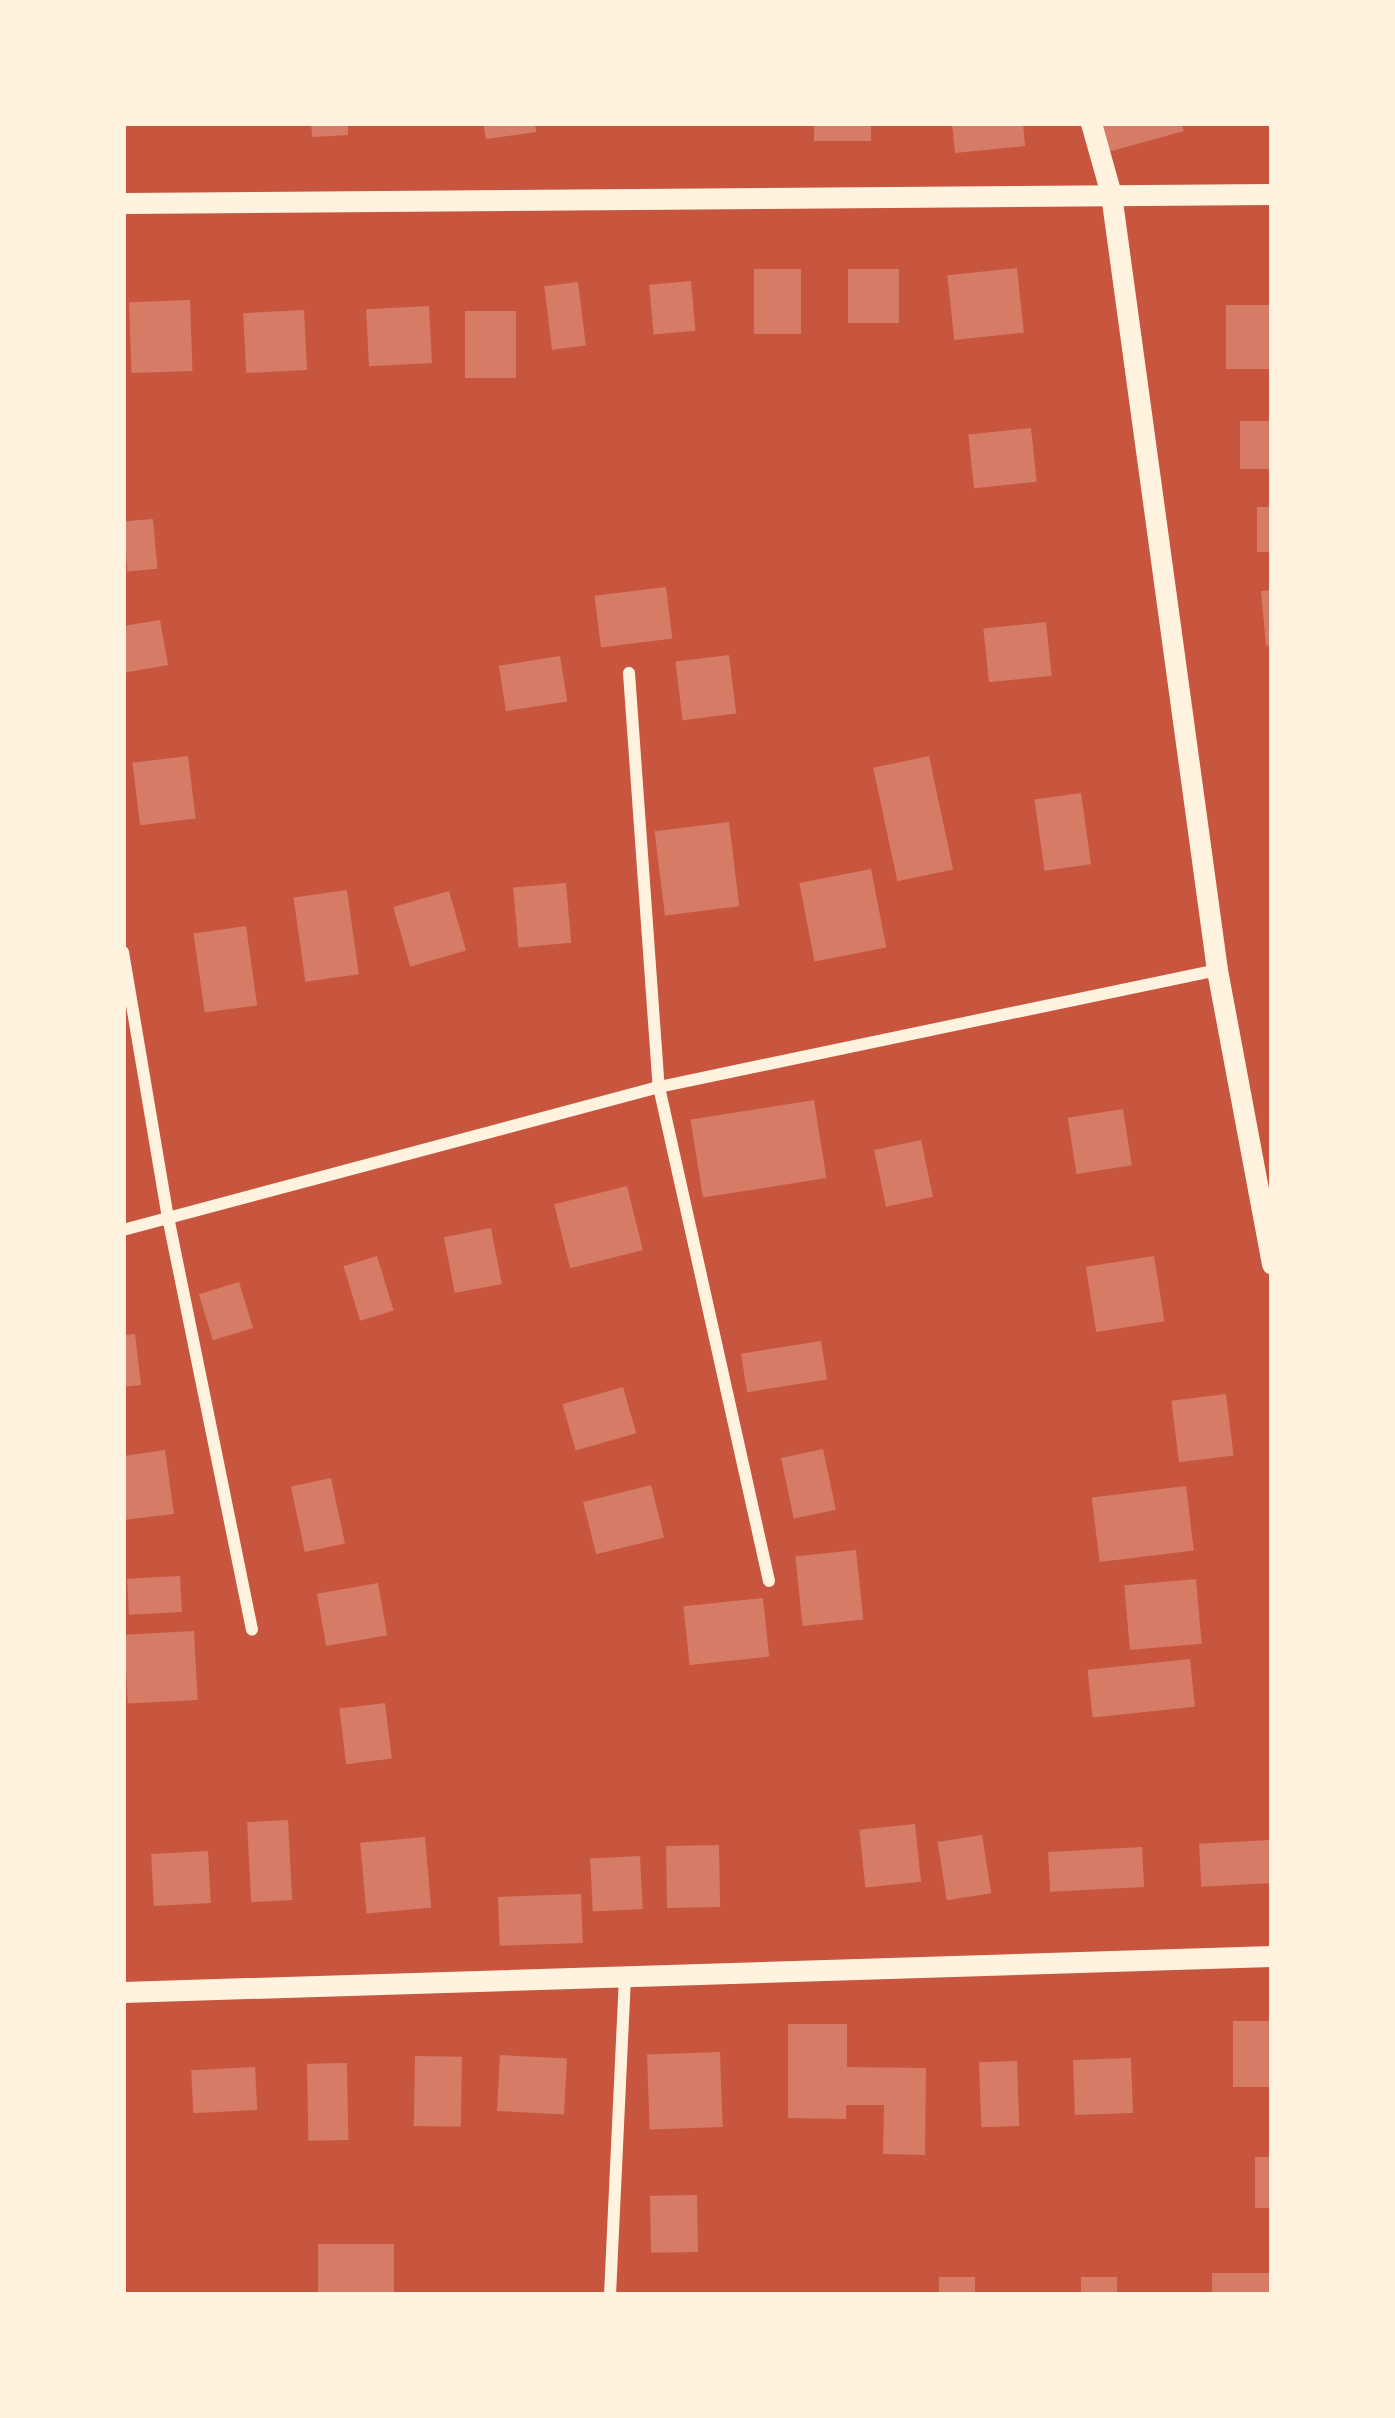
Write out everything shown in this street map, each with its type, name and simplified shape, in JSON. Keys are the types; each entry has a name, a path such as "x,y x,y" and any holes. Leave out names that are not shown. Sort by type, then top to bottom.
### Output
{"street":[{"path":"1090,123 1112,194 1217,970 1272,1264"},
{"path":"123,203 1272,194"},
{"path":"629,673 659,1087 770,1581"},
{"path":"123,952 168,1216 252,1630"},
{"path":"123,1230 659,1087 1217,970"},
{"path":"123,1993 1272,1957"},
{"path":"610,2295 625,1980"}],"building":[{"path":"311,123 348,123 348,135 312,137"},
{"path":"483,123 535,123 536,132 486,139"},
{"path":"814,123 871,123 871,141 814,141"},
{"path":"952,123 1023,123 1025,146 955,153"},
{"path":"1101,123 1181,123 1184,131 1108,152"},
{"path":"1017,268 1024,333 954,340 947,275"},
{"path":"754,269 801,269 801,334 754,334"},
{"path":"848,269 899,269 899,323 848,323"},
{"path":"691,281 695,331 654,334 649,285"},
{"path":"578,282 586,346 552,350 544,286"},
{"path":"190,300 192,371 132,373 129,302"},
{"path":"1226,305 1272,305 1272,369 1226,369"},
{"path":"429,306 432,363 369,366 366,309"},
{"path":"304,310 307,370 246,373 243,313"},
{"path":"465,311 516,311 516,378 465,378"},
{"path":"1240,421 1272,421 1272,469 1240,469"},
{"path":"1031,428 1037,482 974,488 968,435"},
{"path":"1257,507 1272,507 1272,552 1257,552"},
{"path":"153,519 157,569 127,571 123,522"},
{"path":"666,587 672,639 601,647 595,596"},
{"path":"1272,590 1272,645 1266,646 1261,591"},
{"path":"160,620 168,665 123,673 123,626"},
{"path":"1046,622 1052,676 989,682 983,629"},
{"path":"729,655 736,714 683,720 675,662"},
{"path":"560,656 567,701 506,711 499,666"},
{"path":"188,756 196,819 140,825 132,763"},
{"path":"929,756 953,869 897,881 873,768"},
{"path":"1081,793 1091,864 1044,871 1034,800"},
{"path":"729,822 739,906 665,916 655,831"},
{"path":"871,869 886,948 815,961 799,883"},
{"path":"566,883 571,943 518,947 513,888"},
{"path":"347,890 359,974 305,982 294,898"},
{"path":"449,891 466,951 410,967 393,907"},
{"path":"246,926 257,1005 205,1013 194,933"},
{"path":"814,1100 826,1178 703,1198 691,1120"},
{"path":"1123,1109 1132,1165 1077,1174 1068,1118"},
{"path":"921,1140 933,1197 886,1207 874,1150"},
{"path":"627,1186 643,1250 570,1268 554,1204"},
{"path":"491,1228 502,1284 455,1293 444,1237"},
{"path":"377,1256 394,1311 360,1321 344,1266"},
{"path":"1154,1256 1164,1321 1096,1332 1086,1267"},
{"path":"239,1282 253,1328 213,1340 199,1294"},
{"path":"135,1334 141,1385 123,1387 123,1335"},
{"path":"821,1341 827,1380 747,1392 741,1354"},
{"path":"623,1387 636,1433 576,1451 562,1404"},
{"path":"1226,1394 1234,1456 1179,1462 1171,1401"},
{"path":"823,1449 836,1510 794,1519 781,1458"},
{"path":"165,1450 174,1514 123,1520 123,1456"},
{"path":"331,1478 345,1544 305,1552 291,1487"},
{"path":"651,1485 664,1537 596,1554 583,1502"},
{"path":"1186,1486 1194,1551 1100,1562 1092,1498"},
{"path":"856,1550 863,1620 803,1626 795,1556"},
{"path":"180,1576 182,1612 129,1615 127,1579"},
{"path":"1196,1579 1202,1644 1130,1650 1124,1585"},
{"path":"378,1583 387,1635 326,1646 317,1594"},
{"path":"763,1598 769,1657 690,1665 683,1606"},
{"path":"194,1631 198,1700 128,1704 124,1635"},
{"path":"1190,1659 1195,1707 1093,1718 1088,1670"},
{"path":"385,1703 392,1759 346,1764 339,1709"},
{"path":"288,1820 292,1900 251,1902 247,1822"},
{"path":"915,1824 921,1882 865,1888 859,1830"},
{"path":"982,1835 991,1893 947,1900 938,1842"},
{"path":"425,1837 431,1908 366,1913 360,1843"},
{"path":"1270,1840 1272,1883 1201,1887 1199,1844"},
{"path":"719,1845 720,1907 667,1908 666,1846"},
{"path":"1142,1847 1144,1887 1050,1892 1048,1852"},
{"path":"208,1851 211,1903 154,1906 151,1854"},
{"path":"640,1856 643,1909 593,1912 590,1859"},
{"path":"581,1894 583,1943 500,1946 498,1897"},
{"path":"1233,2021 1272,2021 1272,2087 1233,2087"},
{"path":"788,2024 847,2024 847,2067 926,2068 925,2155 883,2154 884,2105 846,2105 846,2119 788,2118"},
{"path":"720,2052 723,2127 650,2130 647,2055"},
{"path":"500,2055 567,2059 564,2114 497,2111"},
{"path":"415,2056 462,2057 461,2127 414,2126"},
{"path":"1131,2058 1133,2113 1075,2115 1073,2060"},
{"path":"1017,2061 1019,2126 981,2127 979,2062"},
{"path":"347,2063 348,2140 308,2141 307,2064"},
{"path":"255,2067 257,2110 193,2113 191,2070"},
{"path":"1255,2157 1272,2157 1272,2208 1255,2208"},
{"path":"697,2195 698,2252 651,2253 650,2196"},
{"path":"318,2244 394,2244 394,2295 318,2295"},
{"path":"1212,2273 1272,2273 1272,2295 1212,2295"},
{"path":"939,2277 975,2277 975,2295 939,2295"},
{"path":"1081,2277 1117,2277 1117,2295 1081,2295"}]}
